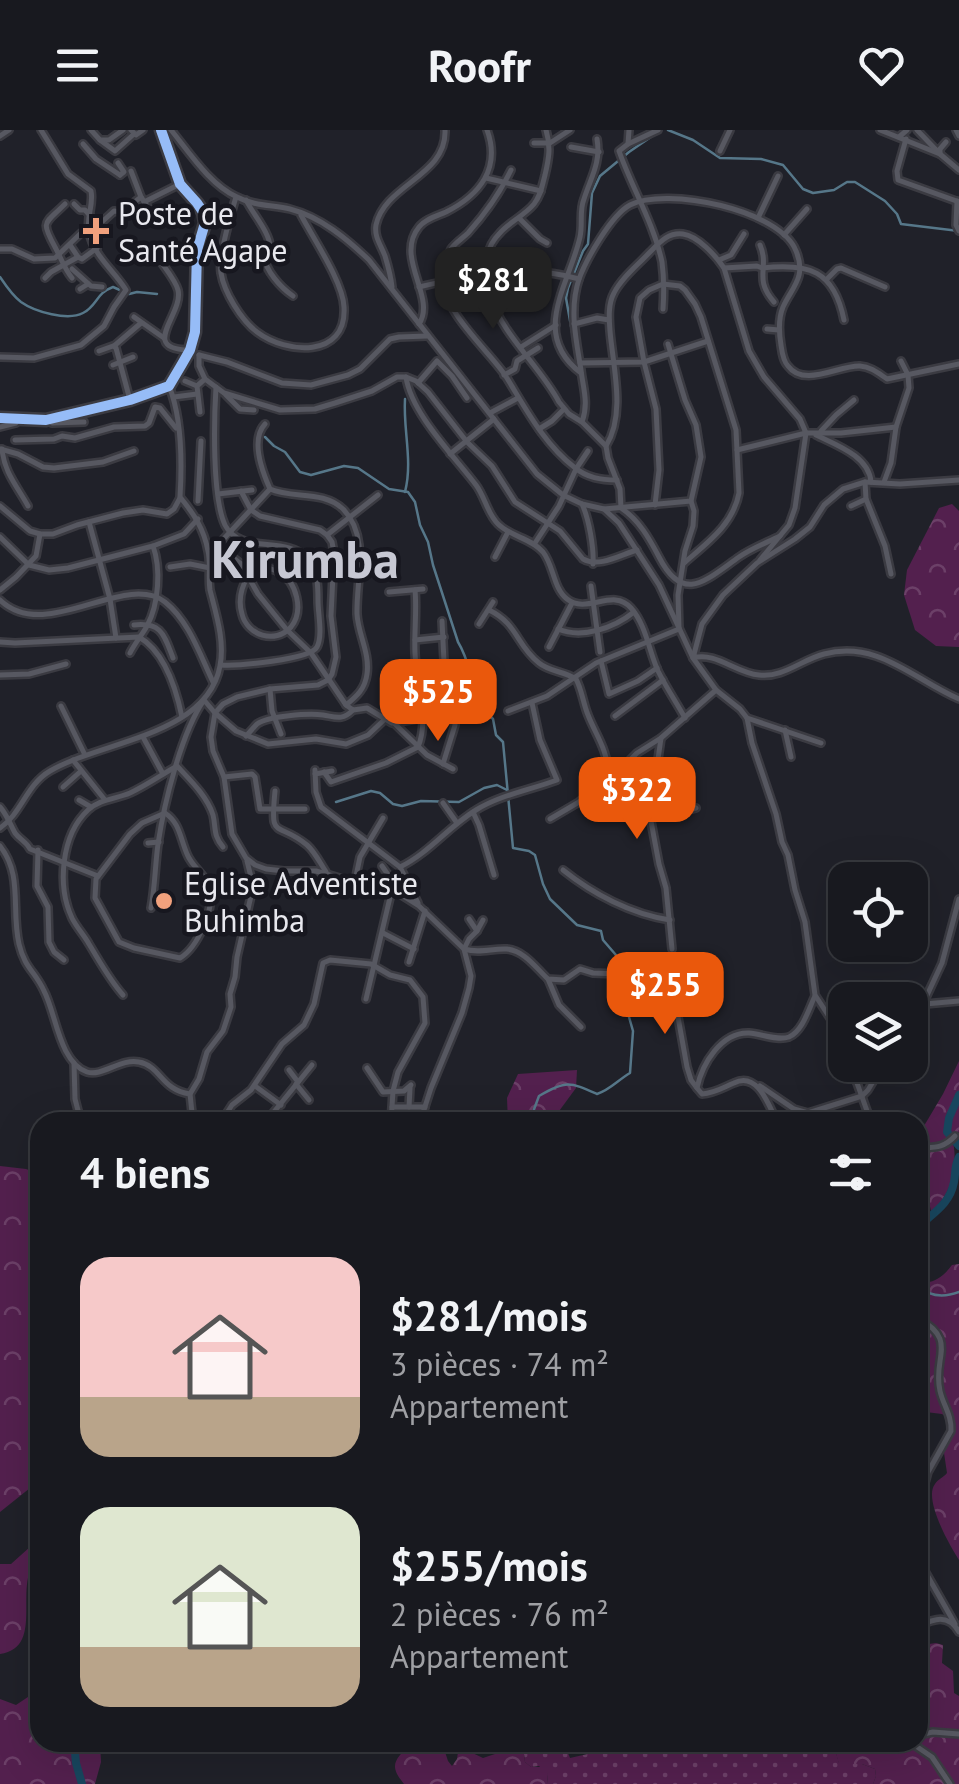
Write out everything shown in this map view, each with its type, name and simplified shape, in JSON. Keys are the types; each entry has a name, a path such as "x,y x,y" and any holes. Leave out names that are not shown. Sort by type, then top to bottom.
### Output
{"highway":[{"path":"0,418 46,420 172,392 194,352 197,250 205,223 198,203 180,184 161,130"}],"street":[{"path":"0,136 8,130"},
{"path":"0,356 34,358 81,345 104,326 126,292 122,282 103,264 90,236 91,191 68,174 41,130"},
{"path":"91,130 115,151 132,132 138,134 143,130"},
{"path":"100,140 109,140 123,130"},
{"path":"171,130 206,173 236,197 300,213 351,242 419,324 468,398"},
{"path":"392,290 376,236 377,222 388,204 436,158 445,138 444,130"},
{"path":"419,324 425,308 414,276 412,248 417,228 458,205 485,178 492,154 487,130"},
{"path":"546,130 550,143 541,191 534,204 497,234 490,246 486,276 494,306 564,408 606,446 621,508 646,533 667,573 680,584 699,582 780,536"},
{"path":"534,143 550,143 570,130"},
{"path":"628,144 629,130"},
{"path":"658,130 620,151 663,267 663,309"},
{"path":"720,151 730,130"},
{"path":"880,130 940,154"},
{"path":"907,130 902,138 898,180 958,201 959,231"},
{"path":"917,130 959,169"},
{"path":"581,373 562,352 556,326 558,300 580,240 581,207 596,169 597,140"},
{"path":"940,154 946,142"},
{"path":"83,144 120,175 127,174"},
{"path":"571,147 599,152"},
{"path":"118,163 152,212"},
{"path":"511,170 484,214 452,247 444,281 448,297 466,329 504,374 554,449 576,469 600,480 617,480"},
{"path":"758,218 778,176"},
{"path":"485,178 541,191"},
{"path":"0,249 12,249 34,260 56,258 76,236 114,211 122,212 180,184"},
{"path":"236,197 220,271 231,298 256,332 310,349 321,347 338,332 344,307 336,282 300,213"},
{"path":"582,422 587,404 573,301 579,279 613,221 622,210 639,202 671,198 728,208 758,218 784,235 796,250 800,267 797,283 782,308 779,330 783,356 788,367 797,373 807,375 861,366 887,380 959,364"},
{"path":"246,200 270,237 270,247 262,255 266,266 293,296"},
{"path":"64,204 48,219 48,239 70,270 88,284 102,288"},
{"path":"74,204 103,230"},
{"path":"784,235 806,209"},
{"path":"519,218 548,242"},
{"path":"606,446 616,413 610,303 615,290 656,244 683,234 693,238 724,268 749,351 764,377 812,433 857,458 870,472 866,499 885,546 891,574"},
{"path":"719,260 732,255 744,234"},
{"path":"760,244 764,254 764,288 774,302"},
{"path":"70,245 78,257"},
{"path":"78,257 86,257 97,248"},
{"path":"156,256 178,291 177,307 164,338"},
{"path":"45,278 70,270 78,257"},
{"path":"448,258 486,266"},
{"path":"724,268 800,267 828,279 844,320"},
{"path":"828,279 840,268 884,287"},
{"path":"418,288 508,273 579,279"},
{"path":"80,290 88,284"},
{"path":"655,505 659,470 656,409 636,317 640,298 663,284 685,290 702,317 732,418 737,450 737,503 721,530 684,564"},
{"path":"134,317 164,338 166,344 282,383 311,385 348,375 390,340 428,336"},
{"path":"574,324 597,318 609,320"},
{"path":"99,352 114,346 141,323"},
{"path":"521,347 556,326"},
{"path":"767,329 779,330"},
{"path":"580,363 644,362 708,341"},
{"path":"668,344 684,400 696,424 701,457 677,607 679,629"},
{"path":"114,346 130,400"},
{"path":"504,374 538,348"},
{"path":"194,352 205,380 240,409 254,410"},
{"path":"113,365 133,356"},
{"path":"884,482 909,388 908,374 901,361"},
{"path":"418,383 437,362 454,374 537,474 563,495 582,504 604,509 691,501"},
{"path":"224,393 296,411 335,403 372,391 396,377 406,377 418,383 492,466 515,502 560,531 583,560 593,564 637,550"},
{"path":"406,377 412,398 480,490 494,520 508,532 534,544 550,564 563,596 572,602 592,604 618,599 635,612 657,668 685,718"},
{"path":"200,412 197,390 199,382 205,380"},
{"path":"185,382 197,390"},
{"path":"216,387 213,422 220,510 230,534 238,539 299,551 314,566 319,635 318,645 311,653 254,665 220,665"},
{"path":"0,506 40,534 143,510 167,514 174,510 180,502 182,466 172,392 197,390"},
{"path":"450,454 467,442 498,408 518,398"},
{"path":"758,563 789,526 812,433 854,400"},
{"path":"15,440 75,438 114,427 145,426 155,407 178,430"},
{"path":"539,428 564,408"},
{"path":"0,427 13,423 84,422"},
{"path":"246,736 259,722 275,718 347,716 368,670 357,614 360,564 356,531 342,508 332,502 270,489 258,432 265,424"},
{"path":"737,450 812,433 896,427"},
{"path":"198,501 201,441"},
{"path":"28,506 5,469 1,449 43,468 103,462 134,451"},
{"path":"534,544 588,450"},
{"path":"693,658 705,618 723,595 758,563 810,527 832,496 854,484 868,482 959,480"},
{"path":"208,550 230,534 270,489"},
{"path":"218,494 252,490"},
{"path":"192,1112 190,1094 207,1052 230,1014 252,881 246,858 232,834 224,777 212,751 210,737 215,713 237,697 270,688 318,686 328,680 336,666 331,616 332,542 327,534 260,516 251,510 241,491"},
{"path":"327,534 378,495"},
{"path":"151,908 159,842 177,766 193,716 220,665 219,622 209,585 208,550 198,519 180,497"},
{"path":"851,506 866,499"},
{"path":"582,504 589,525 593,564"},
{"path":"604,509 619,523 659,585 693,658 716,690 747,718 805,922 816,994 828,1014"},
{"path":"0,538 29,564 49,570 153,546 184,534 198,519"},
{"path":"89,522 116,638"},
{"path":"495,557 508,532"},
{"path":"0,590 38,552 40,534"},
{"path":"130,653 149,624 156,596 157,557 153,546"},
{"path":"217,546 241,564 258,594 311,653 349,708"},
{"path":"170,567 187,564 210,568"},
{"path":"241,564 270,568 292,584 298,604 288,630 278,636 266,636 247,627 240,604 248,576"},
{"path":"334,564 360,564"},
{"path":"591,586 600,652"},
{"path":"389,592 420,590 416,640 422,734 418,747 386,764 331,782 328,771 315,772 318,802 400,867 422,908 464,949 480,953 507,949 533,962 548,979 559,1005 582,1027"},
{"path":"0,600 20,614 39,615 130,595 156,596 182,622 214,682"},
{"path":"479,624 493,602"},
{"path":"549,647 572,602"},
{"path":"489,610 510,623 540,664 576,678 610,776 630,810 650,816 696,808"},
{"path":"558,629 569,633 596,630 635,612"},
{"path":"442,622 445,682 454,713 454,732 443,764"},
{"path":"134,625 149,624 163,634 173,658"},
{"path":"508,711 532,703 601,661 679,629"},
{"path":"0,642 138,637 157,652 177,693 182,717"},
{"path":"416,640 444,637"},
{"path":"693,658 707,656 742,672 768,676 826,654 861,651 886,658 959,699"},
{"path":"601,661 609,694 657,668"},
{"path":"0,675 28,674 66,664"},
{"path":"614,716 663,680"},
{"path":"270,688 280,734"},
{"path":"550,819 579,802 716,690"},
{"path":"4,824 36,780 84,755 129,742 182,717 204,700"},
{"path":"204,700 226,724 268,744 316,738 346,744 389,721 454,713"},
{"path":"400,867 416,859 473,812 557,780 540,740 532,703"},
{"path":"62,706 84,755"},
{"path":"349,708 367,708 389,721 427,755 453,769"},
{"path":"747,718 821,743"},
{"path":"785,730 791,757"},
{"path":"142,736 162,774"},
{"path":"661,738 650,816 666,888 672,950"},
{"path":"74,760 105,800"},
{"path":"123,995 71,916 64,884 66,850 70,836 90,808 128,794 177,766"},
{"path":"177,766 196,786 212,812 222,847"},
{"path":"63,788 81,771"},
{"path":"224,777 252,774 258,807 305,809"},
{"path":"275,792 272,810 277,829 307,845 328,874"},
{"path":"79,800 90,808"},
{"path":"443,802 457,823"},
{"path":"0,807 4,824 30,849 98,876"},
{"path":"473,812 494,875"},
{"path":"165,813 179,829 187,856 209,883 211,899 197,942 180,958 119,942 94,889 98,876 130,834 142,823 165,813"},
{"path":"354,881 360,857 383,818"},
{"path":"148,843 159,842"},
{"path":"0,846 12,866 22,956 44,990 51,1015 74,1063 78,1112"},
{"path":"38,850 37,886 48,906 50,942 64,960"},
{"path":"246,858 266,869 316,870 373,883 392,889 422,908"},
{"path":"366,999 392,889 391,879 382,866"},
{"path":"563,870 626,907 648,917 670,920"},
{"path":"928,996 947,947 959,899"},
{"path":"409,962 422,908"},
{"path":"469,920 477,931"},
{"path":"425,1112 430,1088 469,988 471,976 464,949 483,920"},
{"path":"383,933 414,949"},
{"path":"227,1112 255,1086 282,1044 298,1031 312,1011 323,963 330,960 374,965 390,975 410,980 423,997 425,1023 398,1072 391,1112"},
{"path":"548,979 564,980 580,969 644,974 676,1006 691,1080 702,1094 740,1080 753,1082 804,1112"},
{"path":"697,1088 699,1078 723,1042 749,1033 776,1038 792,1036 816,994"},
{"path":"928,1004 959,1002"},
{"path":"74,1063 94,1073 135,1060 156,1070 172,1089 190,1094"},
{"path":"275,1112 312,1065"},
{"path":"367,1068 381,1091 404,1092 410,1086 409,1108"},
{"path":"288,1070 309,1100"},
{"path":"753,1082 772,1112"},
{"path":"856,1082 867,1112"},
{"path":"811,1112 862,1096 873,1082"},
{"path":"255,1086 281,1105"},
{"path":"392,1107 426,1107"},
{"path":"928,1148 941,1148 955,1136"},
{"path":"928,1324 940,1336 940,1391 951,1423 928,1472"},
{"path":"928,1576 959,1632"},
{"path":"928,1620 948,1620 954,1624"},
{"path":"928,1733 959,1734"},
{"path":"925,1752 950,1784"}],"green space":[{"path":"952,504 959,511 959,647 936,646 915,630 904,595 907,570 939,508"},
{"path":"959,1061 959,1132 952,1138 954,1168 949,1188 931,1211 928,1119"},
{"path":"577,1070 576,1088 558,1112 508,1112 507,1098 518,1074"},
{"path":"0,1166 30,1170 30,1488 0,1512"},
{"path":"959,1264 959,1560 932,1500 935,1484 947,1473 943,1446 950,1426 942,1414 928,1412 928,1281"},
{"path":"30,1547 26,1626 14,1649 0,1654 0,1564 11,1564"},
{"path":"929,1644 943,1645 942,1663 953,1671 954,1693 959,1696 959,1784 873,1784 875,1769 862,1764 839,1764 836,1752 928,1752"},
{"path":"30,1696 30,1752 100,1752 95,1784 0,1784 0,1699 16,1705"},
{"path":"403,1752 445,1752 452,1766 458,1752 483,1758 494,1752 526,1752 525,1762 531,1767 546,1767 547,1784 404,1784 396,1771"},
{"path":"568,1752 570,1758 592,1752 836,1752 839,1763 862,1764 875,1769 876,1776 873,1784 547,1784 548,1774 525,1762 524,1754"}],"waterway":[{"path":"574,343 566,298 588,244 592,193 600,176 661,130"},
{"path":"668,130 693,140 720,158 761,159 783,165 803,189 813,193 855,182 885,201 901,224 959,231"},
{"path":"0,277 27,306 60,316 83,313 113,287 129,294 157,294"},
{"path":"405,399 405,492"},
{"path":"265,437 285,452 300,472 311,475 344,466 358,468 389,489 408,492 415,502 458,642 481,702 503,742 513,848 535,855 550,899 577,925 601,931 629,978 633,1031 630,1073 597,1094 562,1085 539,1096 533,1112"},
{"path":"336,802 371,791 402,806 421,801 459,802 497,785 507,790"},
{"path":"959,1095 947,1132 959,1146"},
{"path":"928,1218 949,1196 959,1157"},
{"path":"928,1292 959,1292"},
{"path":"75,1752 82,1784"}],"place":[{"name":"Poste de Santé Agape","path":"96,231"},
{"name":"Eglise Adventiste Buhimba","path":"164,901"}],"district":[{"name":"Kirumba","path":"305,558"}]}
